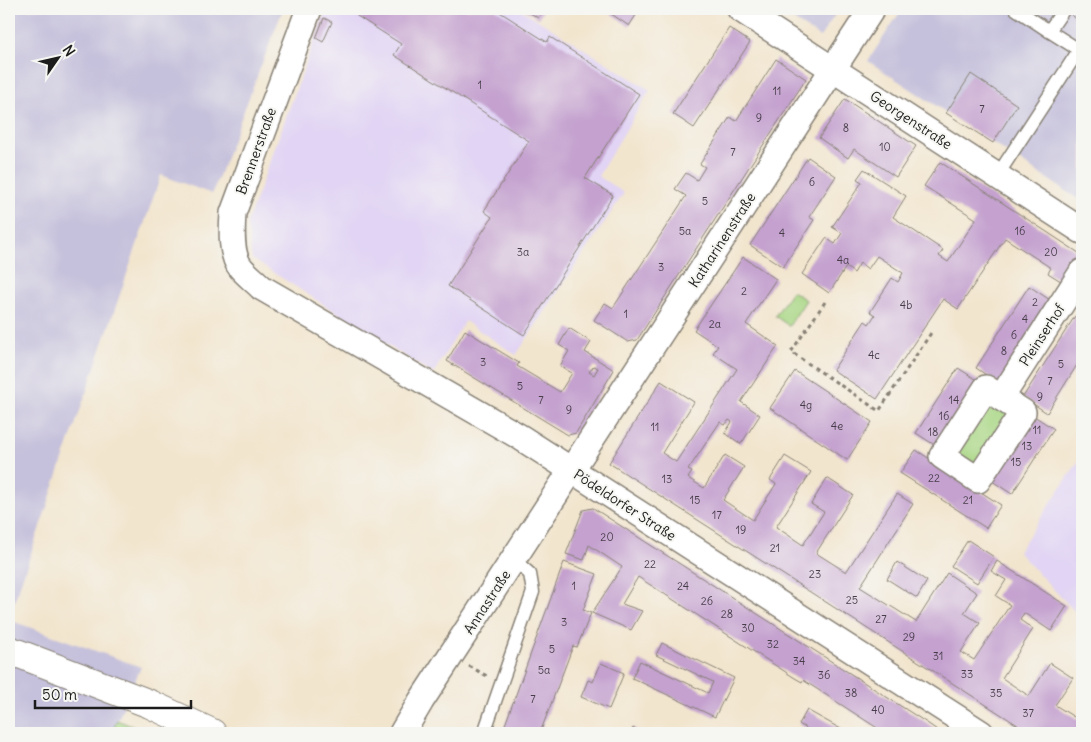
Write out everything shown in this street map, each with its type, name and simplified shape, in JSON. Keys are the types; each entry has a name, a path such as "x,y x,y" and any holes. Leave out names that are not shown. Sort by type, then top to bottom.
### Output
{"street":[{"name":"Brennerstraße","path":"262,288 240,267 234,250 232,235 233,213 309,9"},
{"name":"Georgenstraße","path":"740,9 1082,231"},
{"name":"Katharinenstraße","path":"571,470 872,9"},
{"name":"Pleinserhof","path":"1001,398 1082,272"},
{"name":"Pödeldorfer Straße","path":"262,288 512,432 981,733"},
{"name":"Annastraße","path":"402,733 571,470"},
{"path":"9,650 150,704 212,733"}],"lane":[{"path":"997,176 1079,50 1016,9"},
{"path":"1049,31 1064,9"},
{"path":"484,733 533,592 530,574 514,560"}],"path":[{"path":"825,302 791,352 879,411 933,330"},
{"path":"451,656 501,684"}],"shaded area":[{"path":"9,9 283,9 212,194 161,175 9,617"},
{"path":"326,9 520,9 650,90 598,176 624,193 516,355 465,321 433,374 252,259 247,223"},
{"path":"776,9 839,9 820,37"},
{"path":"902,9 1082,9 1082,193 1078,199 868,61"},
{"path":"1082,456 1082,619 1018,552"},
{"path":"9,620 141,667 112,733 9,733"}],"green space":[{"path":"792,291 806,300 789,326 775,316"},
{"path":"985,402 1009,412 980,464 959,459 956,442"},
{"path":"117,720 149,733 112,733"}],"building":[{"path":"361,9 495,9 547,42 550,37 639,94 585,178 613,195 524,335 448,286 492,217 484,211 529,141 394,55 401,44 357,16"},
{"path":"524,9 544,9 538,18"},
{"path":"604,9 640,9 629,26"},
{"path":"783,9 795,9 792,14"},
{"path":"1075,9 1082,9 1082,22 1071,15"},
{"path":"324,18 332,22 323,42 316,38"},
{"path":"729,28 750,42 694,128 673,114"},
{"path":"776,59 806,79 637,340 628,342 594,320 605,303 613,308 686,196 675,189 686,173 697,180 705,167 700,164 730,117 736,121"},
{"path":"971,74 1017,105 993,143 946,113"},
{"path":"845,99 916,146 896,177 854,149 848,158 819,138"},
{"path":"808,157 836,176 809,217 814,220 783,267 750,245"},
{"path":"940,162 1082,255 1064,283 1048,273 1051,268 1005,238 958,309 943,299 877,399 833,370 865,321 869,324 875,315 870,312 892,278 898,282 903,273 877,256 868,269 860,263 854,273 846,267 829,293 802,274 826,238 835,244 842,233 832,227 862,182 857,179 864,169 906,196 893,217 943,250 939,256 948,262 976,219 924,186"},
{"path":"743,257 776,279 746,324 778,346 741,402 760,415 741,444 725,433 732,422 729,420 725,425 720,422 688,470 692,472 688,478 704,488 725,455 744,467 723,500 753,520 776,484 770,480 785,456 811,472 776,527 803,545 824,512 811,504 827,478 853,495 816,553 846,572 897,494 913,504 860,587 916,622 947,573 977,593 964,613 980,623 961,652 974,660 1010,605 996,596 1006,580 991,571 997,561 1067,606 1051,631 1024,613 1020,620 1033,629 1002,678 1029,696 1050,663 1073,678 1055,705 1082,722 1082,733 1030,733 609,463 661,381 694,402 662,453 676,462 737,369 713,353 718,346 694,330"},
{"path":"1029,286 1053,302 1000,384 976,368"},
{"path":"1075,316 1082,320 1082,357 1047,413 1023,397"},
{"path":"569,328 591,342 585,352 614,370 576,433 568,435 447,361 465,330 519,363 517,366 560,392 572,373 560,366 569,351 559,345","holes":["594,366 598,368 594,375 589,372"]},
{"path":"958,368 982,383 939,448 916,433"},
{"path":"795,371 872,422 847,460 770,408"},
{"path":"1031,414 1054,429 1012,494 989,479"},
{"path":"916,450 1001,505 986,528 900,473"},
{"path":"593,508 940,732 885,733 803,680 802,682 795,678 638,577 622,604 642,611 631,630 592,613 622,567 589,545 584,560 566,554 583,510"},
{"path":"968,540 994,557 977,583 951,566"},
{"path":"564,562 597,574 583,610 591,613 577,647 573,646 540,733 502,733"},
{"path":"897,562 927,581 917,598 887,579"},
{"path":"662,643 734,678 715,717 632,678 640,661 708,693 713,682 656,655"},
{"path":"601,663 624,673 609,709 581,697 588,680 593,682"},
{"path":"807,710 848,733 814,733 799,724"},
{"path":"633,728 642,733 630,733"}]}
